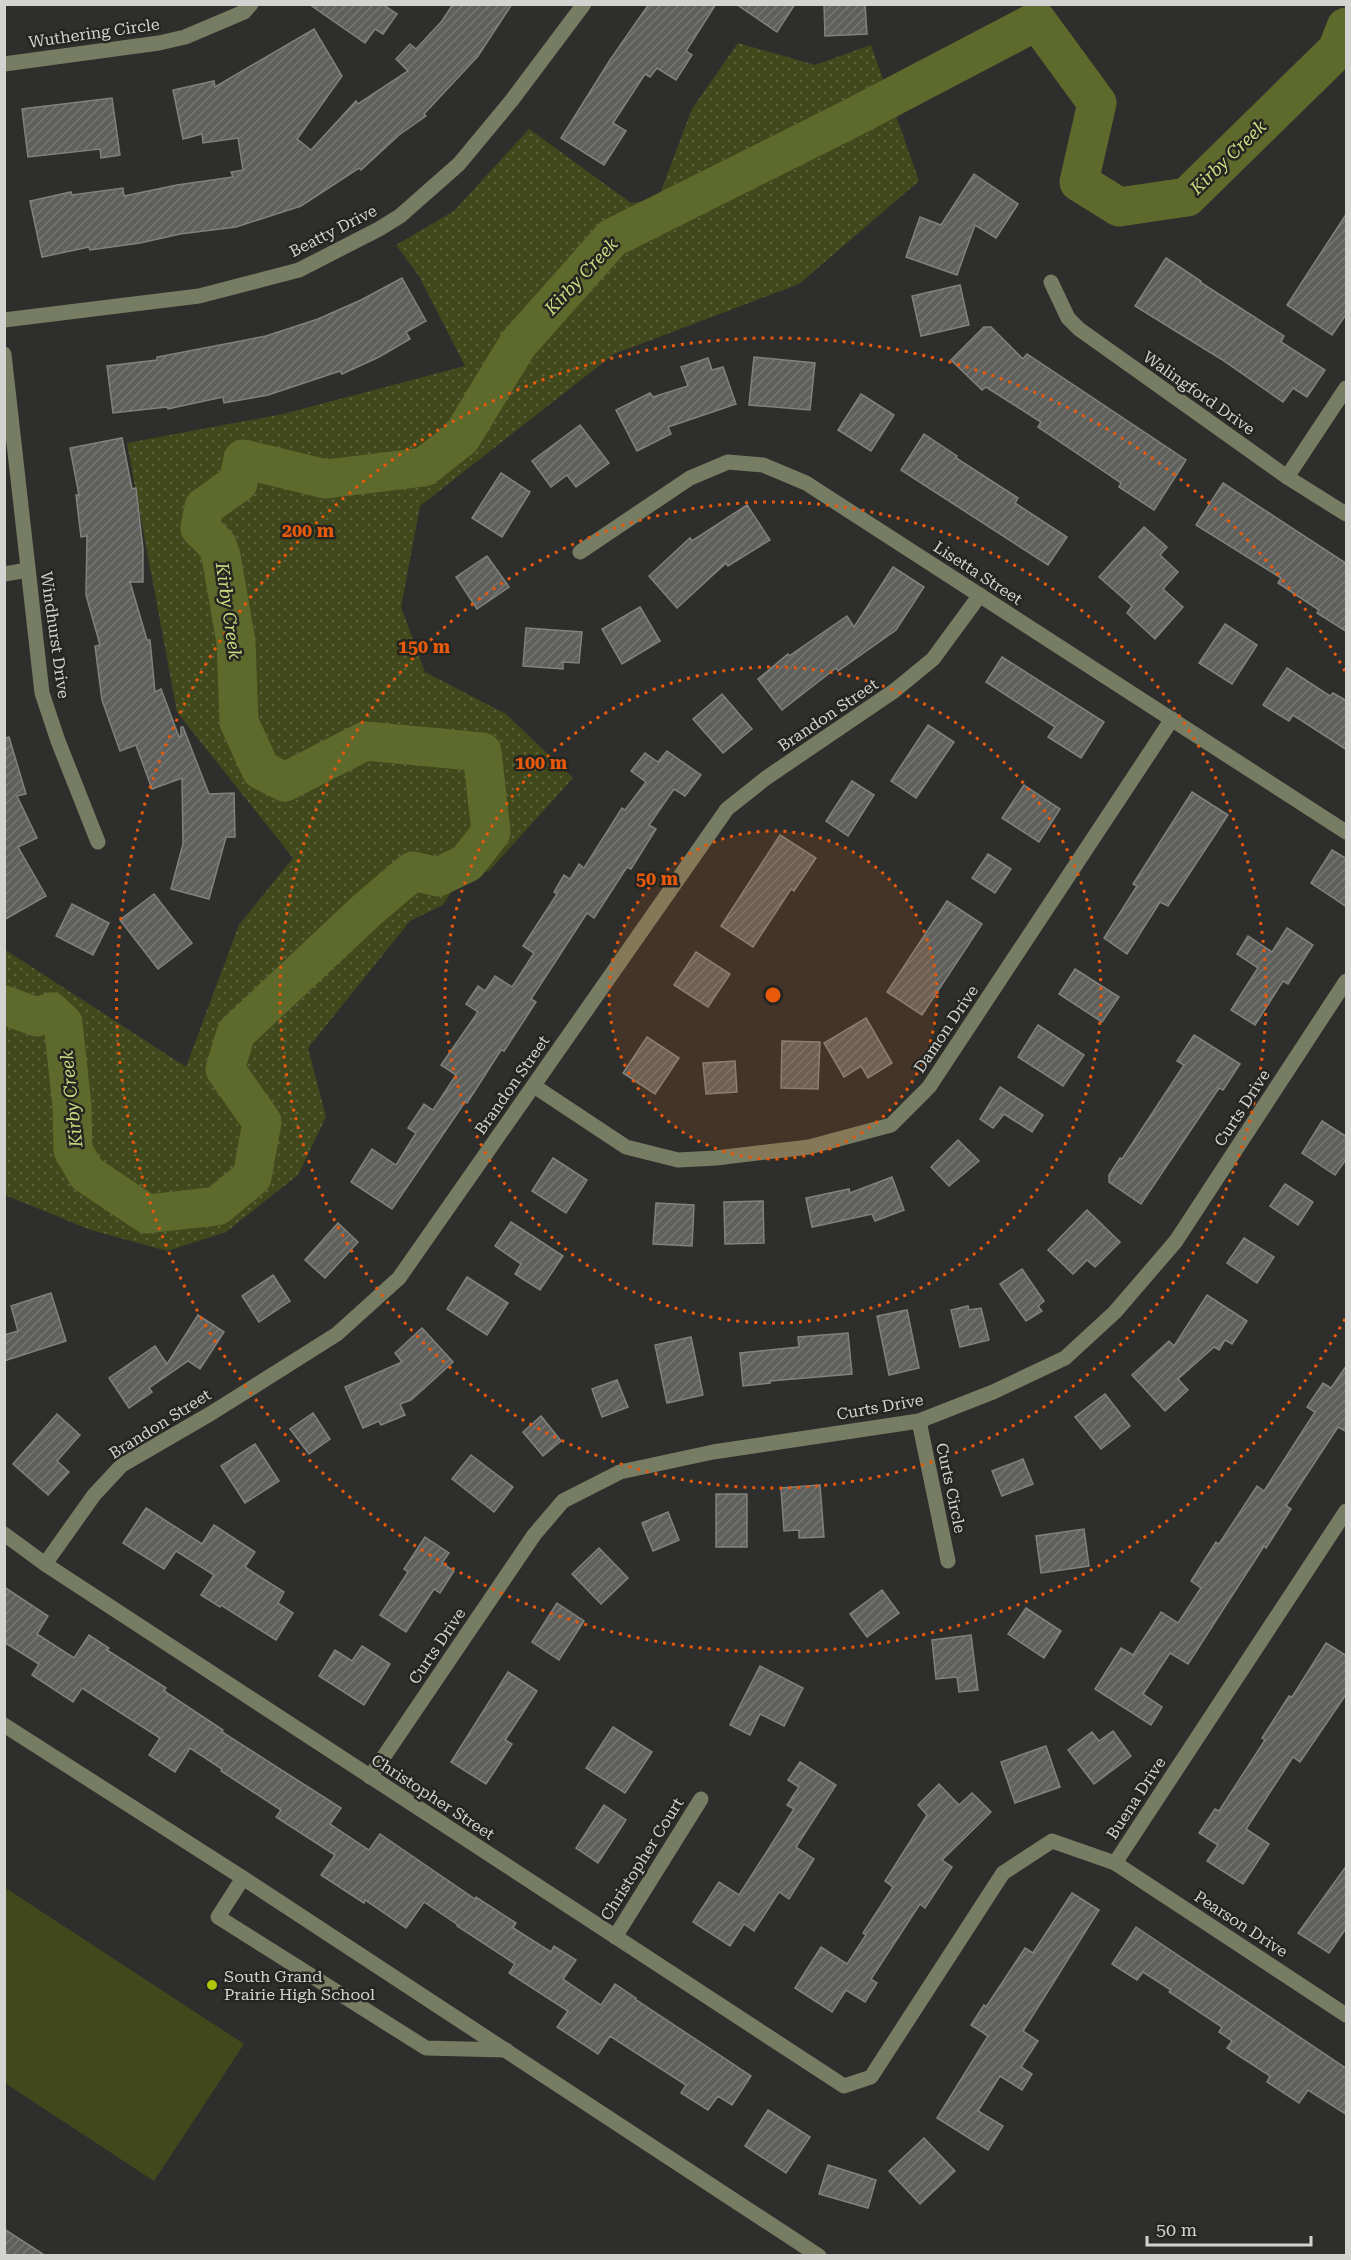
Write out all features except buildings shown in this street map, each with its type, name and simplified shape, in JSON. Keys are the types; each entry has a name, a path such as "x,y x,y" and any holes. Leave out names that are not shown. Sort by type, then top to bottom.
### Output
{"street":[{"name":"Wuthering Circle","path":"4,64 177,39 244,12 251,4"},
{"name":"Beatty Drive","path":"4,320 199,296 299,270 379,229 400,216 459,164 512,100 584,4"},
{"name":"Walingford Drive","path":"1051,282 1068,318 1079,329 1287,477 1347,514"},
{"name":"Windhurst Drive","path":"4,354 42,693 58,741 98,842"},
{"path":"1287,477 1347,388"},
{"name":"Lisetta Street","path":"579,552 690,478 728,462 763,465 806,483 1347,832"},
{"path":"4,574 28,570"},
{"name":"Brandon Street","path":"45,1564 94,1495 122,1465 210,1414 337,1334 399,1278 727,809 766,778 894,692 933,659 980,595"},
{"name":"Damon Drive","path":"534,1086 626,1147 678,1160 808,1147 891,1125 929,1087 1172,719"},
{"name":"Curts Drive","path":"370,1777 534,1534 563,1502 620,1472 713,1452 919,1422 993,1392 1065,1358 1115,1312 1176,1241 1347,981"},
{"name":"Curts Circle","path":"919,1422 948,1561"},
{"name":"Buena Drive","path":"844,2086 871,2077 1003,1873 1052,1841 1115,1863 1347,1511"},
{"name":"Christopher Street","path":"4,1534 45,1564 844,2086"},
{"path":"4,1725 243,1878 819,2256"},
{"name":"Christopher Court","path":"615,1937 701,1799"},
{"name":"Pearson Drive","path":"1115,1863 1347,2015"},
{"path":"243,1878 218,1917 426,2048 506,2050"}],"green space":[{"path":"738,43 815,65 871,45 919,181 799,284 614,354 420,506 401,607 425,672 506,714 573,778 489,871 460,878 443,905 410,921 308,1048 326,1117 298,1175 226,1232 167,1251 91,1230 5,1195 4,949 186,1067 239,925 293,858 177,712 127,443 283,414 465,366 419,276 396,245 454,211 529,129 631,203 658,199 692,109"},
{"path":"4,1887 244,2044 154,2181 5,2083"}],"waterway":[{"path":"1033,4 1037,21"},
{"name":"Kirby Creek","path":"4,1005 37,1017 51,1012 63,1023 72,1106 73,1150 87,1174 147,1214 217,1206 252,1177 262,1122 225,1069 236,1033 368,909 413,871 438,877 467,863 491,832 482,752 365,741 285,782 261,770 239,722 236,642 221,556 217,545 200,528 204,507 238,483 243,459 326,479 424,467 461,438 518,344 612,238 850,119 1037,21 1097,103 1079,182 1119,207 1187,197 1337,50 1346,27"}],"place":[{"name":"South Grand Prairie High School","path":"212,1985"}]}
